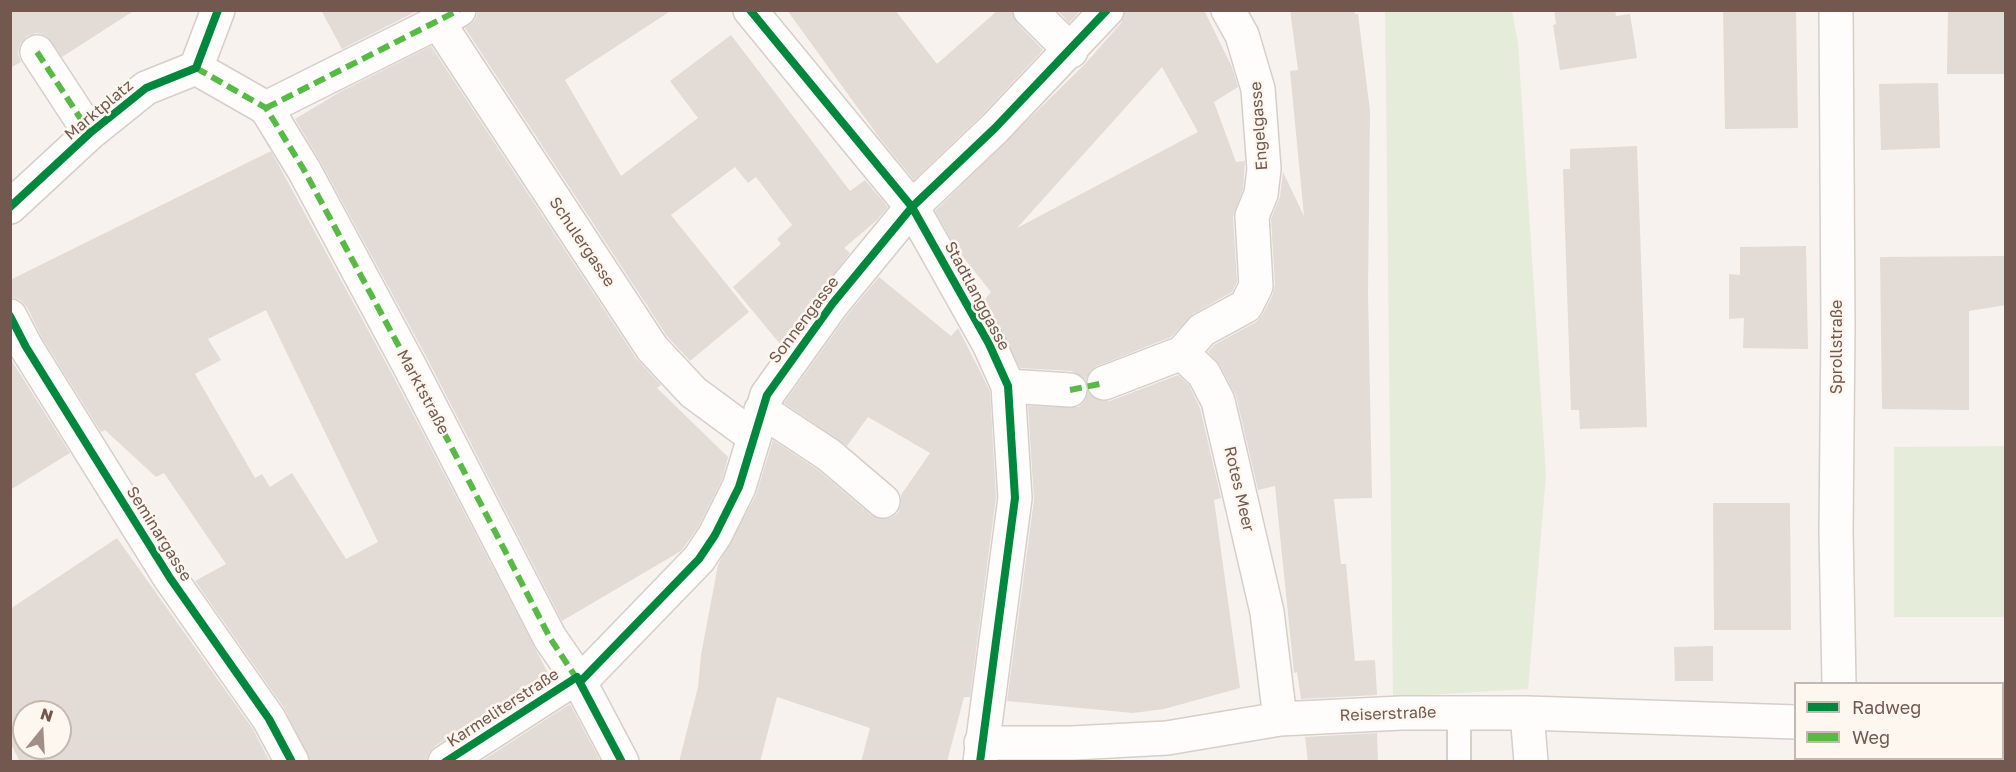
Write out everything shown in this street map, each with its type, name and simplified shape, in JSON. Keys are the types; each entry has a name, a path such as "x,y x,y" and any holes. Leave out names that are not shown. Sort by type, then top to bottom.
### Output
{"street":[{"path":"196,68 218,10"},
{"name":"Stadtlanggasse","path":"750,10 912,207 989,344 1008,386 1015,498 981,752"},
{"path":"1030,10 1071,51"},
{"name":"Sonnengasse","path":"578,680 699,559 716,535 739,487 758,423 775,381 798,349 912,207 1071,51 1107,10"},
{"name":"Engelgasse","path":"1182,353 1202,330 1246,306 1256,286 1252,216 1261,194 1264,168 1258,89 1242,35 1228,10"},
{"name":"Sprollstraße","path":"1836,10 1838,327 1836,531 1839,682"},
{"path":"266,108 298,94 448,16"},
{"name":"Schulergasse","path":"448,16 652,348 693,392 829,455 883,501"},
{"path":"37,52 90,133"},
{"name":"Marktstraße","path":"196,68 266,108 304,170 410,366 550,638 578,680 622,762"},
{"name":"Marktplatz","path":"10,207 90,133 146,88 196,68"},
{"name":"Seminargasse","path":"10,316 26,347 170,578 269,719 292,762"},
{"path":"1104,383 1182,353"},
{"name":"Rotes Meer","path":"1182,353 1204,374 1218,401 1267,612 1280,719"},
{"path":"1008,386 1070,390"},
{"name":"Karmeliterstraße","path":"445,762 578,680"},
{"name":"Reiserstraße","path":"981,752 1073,743 1170,750 1280,719 1459,712 1794,722"},
{"path":"1527,713 1531,762"}],"lane":[{"path":"1459,712 1460,762"}],"green space":[{"path":"1385,11 1512,11 1518,43 1546,475 1528,689 1393,697"},
{"path":"2005,446 2005,617 1894,617 1894,447"}],"building":[{"path":"10,10 135,10 62,57 46,36 37,33 27,36 20,44 18,54 21,62 10,68"},
{"path":"321,10 419,10 342,49"},
{"path":"478,10 672,10 565,80 621,176 698,118 670,81 731,35 850,191 865,180 888,207 876,221 844,248 850,253 780,344 733,287 781,244 777,239 792,225 756,177 748,183 735,167 671,215 749,312 690,361 667,336 465,28 475,20"},
{"path":"787,10 895,10 937,64 998,10 1012,10 1017,23 1043,50 982,115 914,180 881,140"},
{"path":"1057,10 1081,10 1069,23"},
{"path":"1125,10 1204,10 1232,67 1238,87 1214,102 1236,162 1245,161 1243,189 1233,217 1237,282 1232,292 1193,314 1171,337 1097,366 1090,371 1086,380 1072,371 1020,368 985,299 991,292 956,248 935,211 1085,64 1121,23","holes":["1162,67 1198,132 1017,228"]},
{"path":"1290,10 1354,10 1355,14 1358,14 1370,111 1368,292 1372,498 1334,499 1341,564 1346,564 1355,661 1375,660 1377,695 1301,699 1297,672 1294,673 1275,486 1258,490 1236,396 1220,365 1208,352 1214,345 1256,322 1263,314 1273,294 1275,285 1271,219 1280,197 1283,172 1304,216 1290,71 1298,70"},
{"path":"1554,10 1615,10 1616,16 1630,14 1637,58 1560,70 1553,25 1556,24"},
{"path":"1723,10 1796,10 1798,128 1725,129"},
{"path":"1948,10 2006,10 2006,74 1947,74"},
{"path":"431,46 636,358 661,385 657,388 728,457 722,480 699,526 681,551 562,621 426,356 295,119 340,92"},
{"path":"1938,83 1940,148 1881,150 1879,84"},
{"path":"1637,146 1647,427 1580,429 1579,410 1571,410 1563,169 1570,169 1570,149"},
{"path":"271,151 392,374 548,673 435,746 426,762 311,762 284,708 195,581 226,564 164,473 156,477 105,430 101,432 42,338 27,307 20,300 10,297 10,280","holes":["266,310 378,542 346,559 292,473 270,487 262,474 255,478 195,374 221,360 208,339"]},
{"path":"1806,246 1808,349 1743,348 1744,318 1729,319 1729,274 1740,275 1740,247"},
{"path":"2006,256 2006,305 1969,311 1969,410 1882,409 1880,257"},
{"path":"879,277 951,336 958,328 990,391 996,497 970,697 964,697 947,762 861,762 870,728 777,697 760,762 679,762 698,687 701,655 718,565 756,495 773,440 818,470 871,515 880,519 890,518 898,513 901,495 930,453 868,417 847,446 784,403 848,314"},
{"path":"10,358 70,453 10,490"},
{"path":"1178,375 1189,385 1200,408 1221,498 1214,500 1240,688 1164,709 1133,713 1007,701 1034,500 1028,406 1078,407 1085,401 1088,392 1101,401 1110,401"},
{"path":"1713,503 1790,503 1791,630 1714,630"},
{"path":"117,538 253,729 270,762 20,762 19,760 72,760 72,700 12,700 12,746 10,742 10,609"},
{"path":"1713,646 1713,681 1675,681 1674,647"},
{"path":"570,704 601,762 480,762"},
{"path":"1377,733 1378,762 1308,762 1305,737"}],"marked path":[{"path":"266,108 459,10"},
{"path":"37,52 90,133"},
{"path":"196,68 266,108 304,170 409,365 550,638 579,682"},
{"path":"1070,390 1104,383"}],"cycle path":[{"path":"10,207 90,133 146,88 196,68 218,10"},
{"path":"750,10 912,207 989,344 1008,386 1015,498 980,762"},
{"path":"580,682 699,559 715,535 739,487 767,395 833,303 912,207 995,128 1107,10"},
{"path":"10,316 26,347 170,578 269,719 292,762"},
{"path":"445,762 577,677 622,762"}]}
